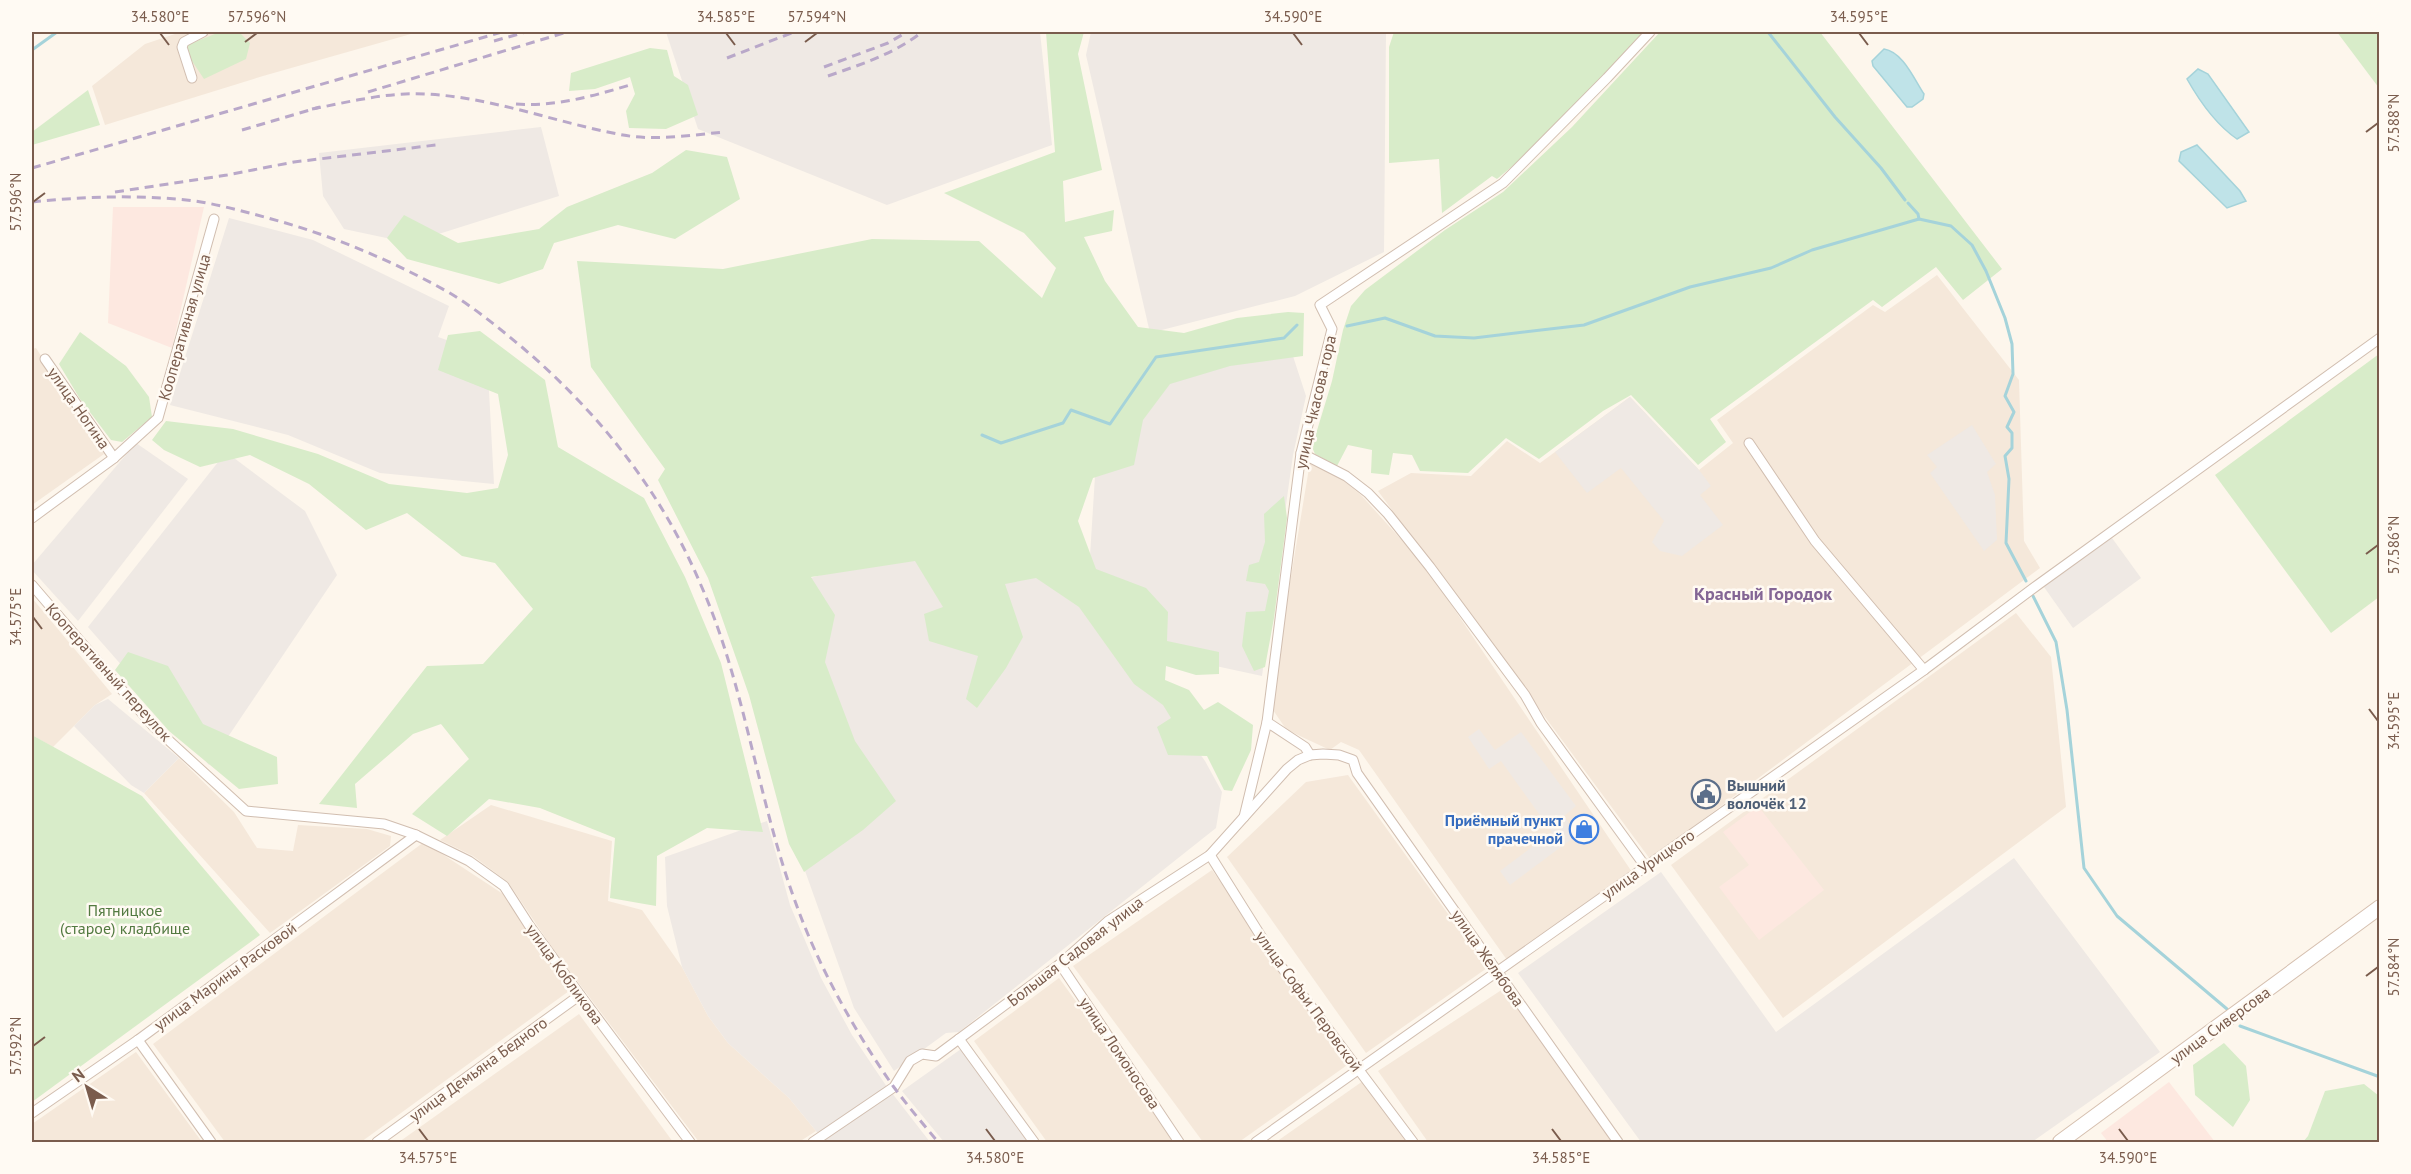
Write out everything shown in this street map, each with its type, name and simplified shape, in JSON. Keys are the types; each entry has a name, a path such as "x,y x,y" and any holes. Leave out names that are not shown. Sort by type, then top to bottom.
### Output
{"street":[{"path":"192,78 182,47 184,42 203,32"},
{"name":"улица Чкасова гора","path":"1244,819 1267,722 1301,453 1332,329 1320,305 1503,183 1608,78 1650,32"},
{"name":"Кооперативная улица","path":"32,518 114,458 158,418 214,219"},
{"name":"улица Урицкого","path":"1256,1143 1924,670 2379,338"},
{"name":"улица Ногина","path":"45,359 114,458"},
{"path":"1749,443 1815,541 1924,670"},
{"path":"1301,453 1346,476 1368,493 1388,514 1525,695 1541,723 1645,866"},
{"name":"Кооперативный переулок","path":"32,585 153,726 246,810 384,824 416,835"},
{"path":"1267,722 1305,747 1310,755"},
{"name":"улица Желябова","path":"1310,755 1339,755 1353,760 1357,773 1618,1143"},
{"name":"Большая Садовая улица","path":"813,1143 894,1087 910,1061 922,1054 936,1056 1060,964 1108,921 1210,855 1287,769 1310,755"},
{"name":"улица Кобликова","path":"416,835 469,861 504,886 580,995 690,1143"},
{"name":"улица Марины Расковой","path":"32,1113 138,1040 416,835"},
{"name":"улица Софьи Перовской","path":"1210,855 1274,957 1413,1143"},
{"name":"улица Сиверсова","path":"2060,1143 2379,907"},
{"name":"улица Ломоносова","path":"1060,964 1179,1143"},
{"name":"улица Демьяна Бедного","path":"377,1143 580,995"},
{"path":"959,1039 1034,1143"},
{"path":"138,1040 211,1143"}],"shaded area":[{"path":"181,32 418,32 263,76 105,125 92,86 145,44"},
{"path":"666,32 1040,32 1052,145 887,205 698,129"},
{"path":"1091,32 1386,32 1384,252 1295,296 1150,333 1086,55"},
{"path":"541,127 559,196 410,243 344,229 323,196 319,153"},
{"path":"113,207 204,207 172,348 108,323"},
{"path":"229,218 313,240 449,306 438,337 487,354 494,484 380,473 288,435 170,405"},
{"path":"1937,275 2019,380 2024,541 2040,568 1650,859 1378,491 1411,473 1471,476 1507,441 1540,463 1630,397 1699,470 1733,443 1717,420 1873,305 1885,312"},
{"path":"36,348 104,454 32,505 32,349"},
{"path":"1291,350 1306,396 1293,455 1262,676 1165,655 1089,572 1096,460 1161,374"},
{"path":"1630,397 1699,470 1711,486 1700,495 1723,525 1682,556 1660,551 1652,542 1664,521 1621,468 1587,493 1555,452"},
{"path":"1972,425 1996,464 1987,472 1995,495 1997,540 1984,551 1930,473 1937,467 1927,455"},
{"path":"136,443 188,479 78,621 32,570 32,565"},
{"path":"226,452 305,511 337,575 209,765 88,627"},
{"path":"1310,462 1344,481 1361,495 1425,566 1632,872 1507,960 1359,750 1341,742 1330,750 1302,737 1286,729 1273,710 1275,673"},
{"path":"2112,538 2141,578 2073,628 2044,587"},
{"path":"908,549 1034,566 1084,595 1205,761 1222,792 1216,828 959,1032 946,1033 894,1071 854,1008 794,840 723,604"},
{"path":"32,598 112,694 95,705 53,747 32,735"},
{"path":"2016,613 2051,657 2066,807 1783,1018 1671,865"},
{"path":"108,699 179,758 144,793 131,785 74,726 95,705"},
{"path":"1479,729 1495,750 1521,732 1576,806 1564,816 1577,835 1510,885 1500,871 1552,832 1501,761 1489,769 1468,737"},
{"path":"179,758 234,812 257,848 293,851 298,825 367,829 391,836 390,846 270,933 144,793"},
{"path":"1348,775 1487,968 1366,1053 1227,857 1306,782"},
{"path":"491,805 612,841 608,901 642,910 682,967 708,1016 728,1043 789,1098 816,1131 799,1142 699,1142 553,949 508,882 473,856 440,840"},
{"path":"1758,806 1824,890 1759,940 1719,887 1749,865 1723,832"},
{"path":"767,821 790,905 821,978 852,1035 885,1084 930,1142 825,1142 789,1098 728,1043 708,1016 682,967 667,906 665,857"},
{"path":"424,842 503,894 569,991 361,1142 225,1142 153,1044"},
{"path":"2014,858 2160,1052 2032,1142 1641,1142 1518,973 1661,872 1776,1032"},
{"path":"1212,870 1350,1063 1239,1142 1203,1142 1073,966"},
{"path":"1059,978 1178,1142 1047,1142 974,1041"},
{"path":"1503,989 1616,1142 1428,1142 1378,1071"},
{"path":"579,1014 673,1142 399,1142"},
{"path":"961,1049 1029,1142 944,1142 902,1091"},
{"path":"136,1052 202,1142 32,1142 32,1124"},
{"path":"1363,1081 1406,1142 1276,1142"},
{"path":"2169,1082 2215,1142 2108,1142 2101,1133"}],"green space":[{"path":"220,32 239,32 250,43 246,59 204,79 190,58 187,45"},
{"path":"1046,32 1084,32 1078,54 1102,170 1063,181 1065,222 1114,210 1112,231 1084,237 1105,281 1138,327 1184,333 1237,318 1288,312 1304,313 1303,356 1230,366 1170,384 1143,420 1134,465 1093,478 1078,521 1096,569 1146,588 1168,612 1167,641 1219,652 1219,674 1196,675 1166,666 1165,680 1189,690 1204,710 1218,702 1253,725 1251,750 1232,791 1224,790 1207,756 1168,755 1157,727 1171,718 1163,705 1134,684 1079,607 1036,578 1005,584 1023,637 1006,668 977,708 966,699 978,656 929,641 924,614 943,607 915,561 811,577 835,615 825,662 855,741 896,801 863,830 804,872 789,844 749,695 708,578 658,480 665,469 591,367 577,261 723,269 872,239 979,241 1042,298 1056,268 1024,233 944,193 1055,152"},
{"path":"1394,32 1643,32 1536,145 1497,179 1492,176 1442,213 1439,159 1389,163 1389,47"},
{"path":"1660,32 1820,32 2002,269 1963,300 1936,267 1882,307 1873,300 1710,419 1726,442 1698,465 1631,395 1603,411 1539,459 1506,438 1468,473 1420,471 1412,455 1393,453 1389,475 1371,473 1372,450 1348,445 1337,466 1315,454 1312,447 1351,306 1365,290 1445,230 1503,192 1572,127"},
{"path":"2337,32 2379,32 2379,88"},
{"path":"650,48 667,50 674,76 688,85 698,115 666,129 629,128 626,111 635,94 630,77 595,89 569,91 571,73"},
{"path":"88,90 100,125 32,145 32,132"},
{"path":"686,150 727,157 740,199 675,239 618,225 554,243 543,269 499,284 407,259 387,238 404,215 458,243 539,229 567,207 652,173"},
{"path":"480,331 545,380 558,447 644,498 685,577 721,663 763,832 707,828 657,856 656,906 610,898 615,838 540,808 489,799 447,836 412,814 469,759 441,724 413,734 355,784 357,808 319,804 427,666 483,664 533,609 495,563 462,556 407,513 366,530 309,484 250,455 200,467 164,450 152,440 166,421 233,429 318,454 389,484 467,493 498,488 508,455 498,394 438,370 448,335"},
{"path":"80,332 126,366 149,397 152,417 122,442 111,440 80,399 59,364"},
{"path":"2379,354 2379,597 2331,633 2215,475"},
{"path":"1284,496 1287,518 1274,618 1265,667 1254,671 1242,646 1246,612 1265,611 1269,591 1265,584 1246,581 1249,565 1259,562 1265,542 1264,514"},
{"path":"128,652 168,666 203,724 277,757 278,784 239,789 169,731 115,670"},
{"name":"Пятницкое (старое) кладбище","path":"32,735 142,796 260,935 32,1102"},
{"path":"2224,1043 2246,1066 2250,1100 2233,1127 2195,1095 2193,1065"},
{"path":"2364,1084 2379,1096 2379,1142 2303,1142 2308,1136 2325,1091"}],"water":[{"path":"1884,49 1897,55 1924,94 1923,99 1912,107 1907,107 1873,66 1872,61"},
{"path":"2198,69 2208,74 2249,132 2237,139 2209,112 2187,79"},
{"path":"2197,145 2240,191 2246,201 2227,208 2179,161 2181,152"}],"waterway":[{"path":"32,50 57,32"},
{"path":"1768,32 1905,200"},
{"path":"1908,203 1918,214 1919,219"},
{"path":"1347,326 1385,318 1435,336 1474,338 1584,325 1690,287 1771,268 1812,250 1919,219 1951,226 1972,245 1986,271 2005,318 2012,344 2013,374 2005,396 2014,412 2007,427 2012,433 2012,448 2005,456 2009,479 2006,543 2026,581"},
{"path":"982,435 1001,443 1063,423 1071,410 1110,424 1156,357 1284,338 1297,325"},
{"path":"2033,596 2056,642 2067,710 2084,868 2117,916 2227,1009"},
{"path":"2240,1026 2380,1077"}],"railway":[{"path":"32,168 502,32"},
{"path":"494,41 526,32"},
{"path":"368,92 567,32"},
{"path":"727,58 794,32"},
{"path":"824,67 888,43 907,32"},
{"path":"828,76 889,52 922,32"},
{"path":"516,104 559,102 588,97 630,85"},
{"path":"312,109 382,96 425,94 500,105 635,137 673,137 724,132"},
{"path":"242,130 320,107"},
{"path":"115,192 294,162 436,145"},
{"path":"32,202 122,197 188,200 268,218 338,240 405,269 458,298 487,318 523,348 577,399 625,455 647,485 684,549 715,621 728,661 770,822 804,925 851,1020 898,1093 938,1142"}],"place":[{"name":"Вышний волочёк 12","path":"1706,794"},
{"name":"Приёмный пункт прачечной","path":"1584,829"}],"district":[{"name":"Красный Городок","path":"1763,593"}]}
